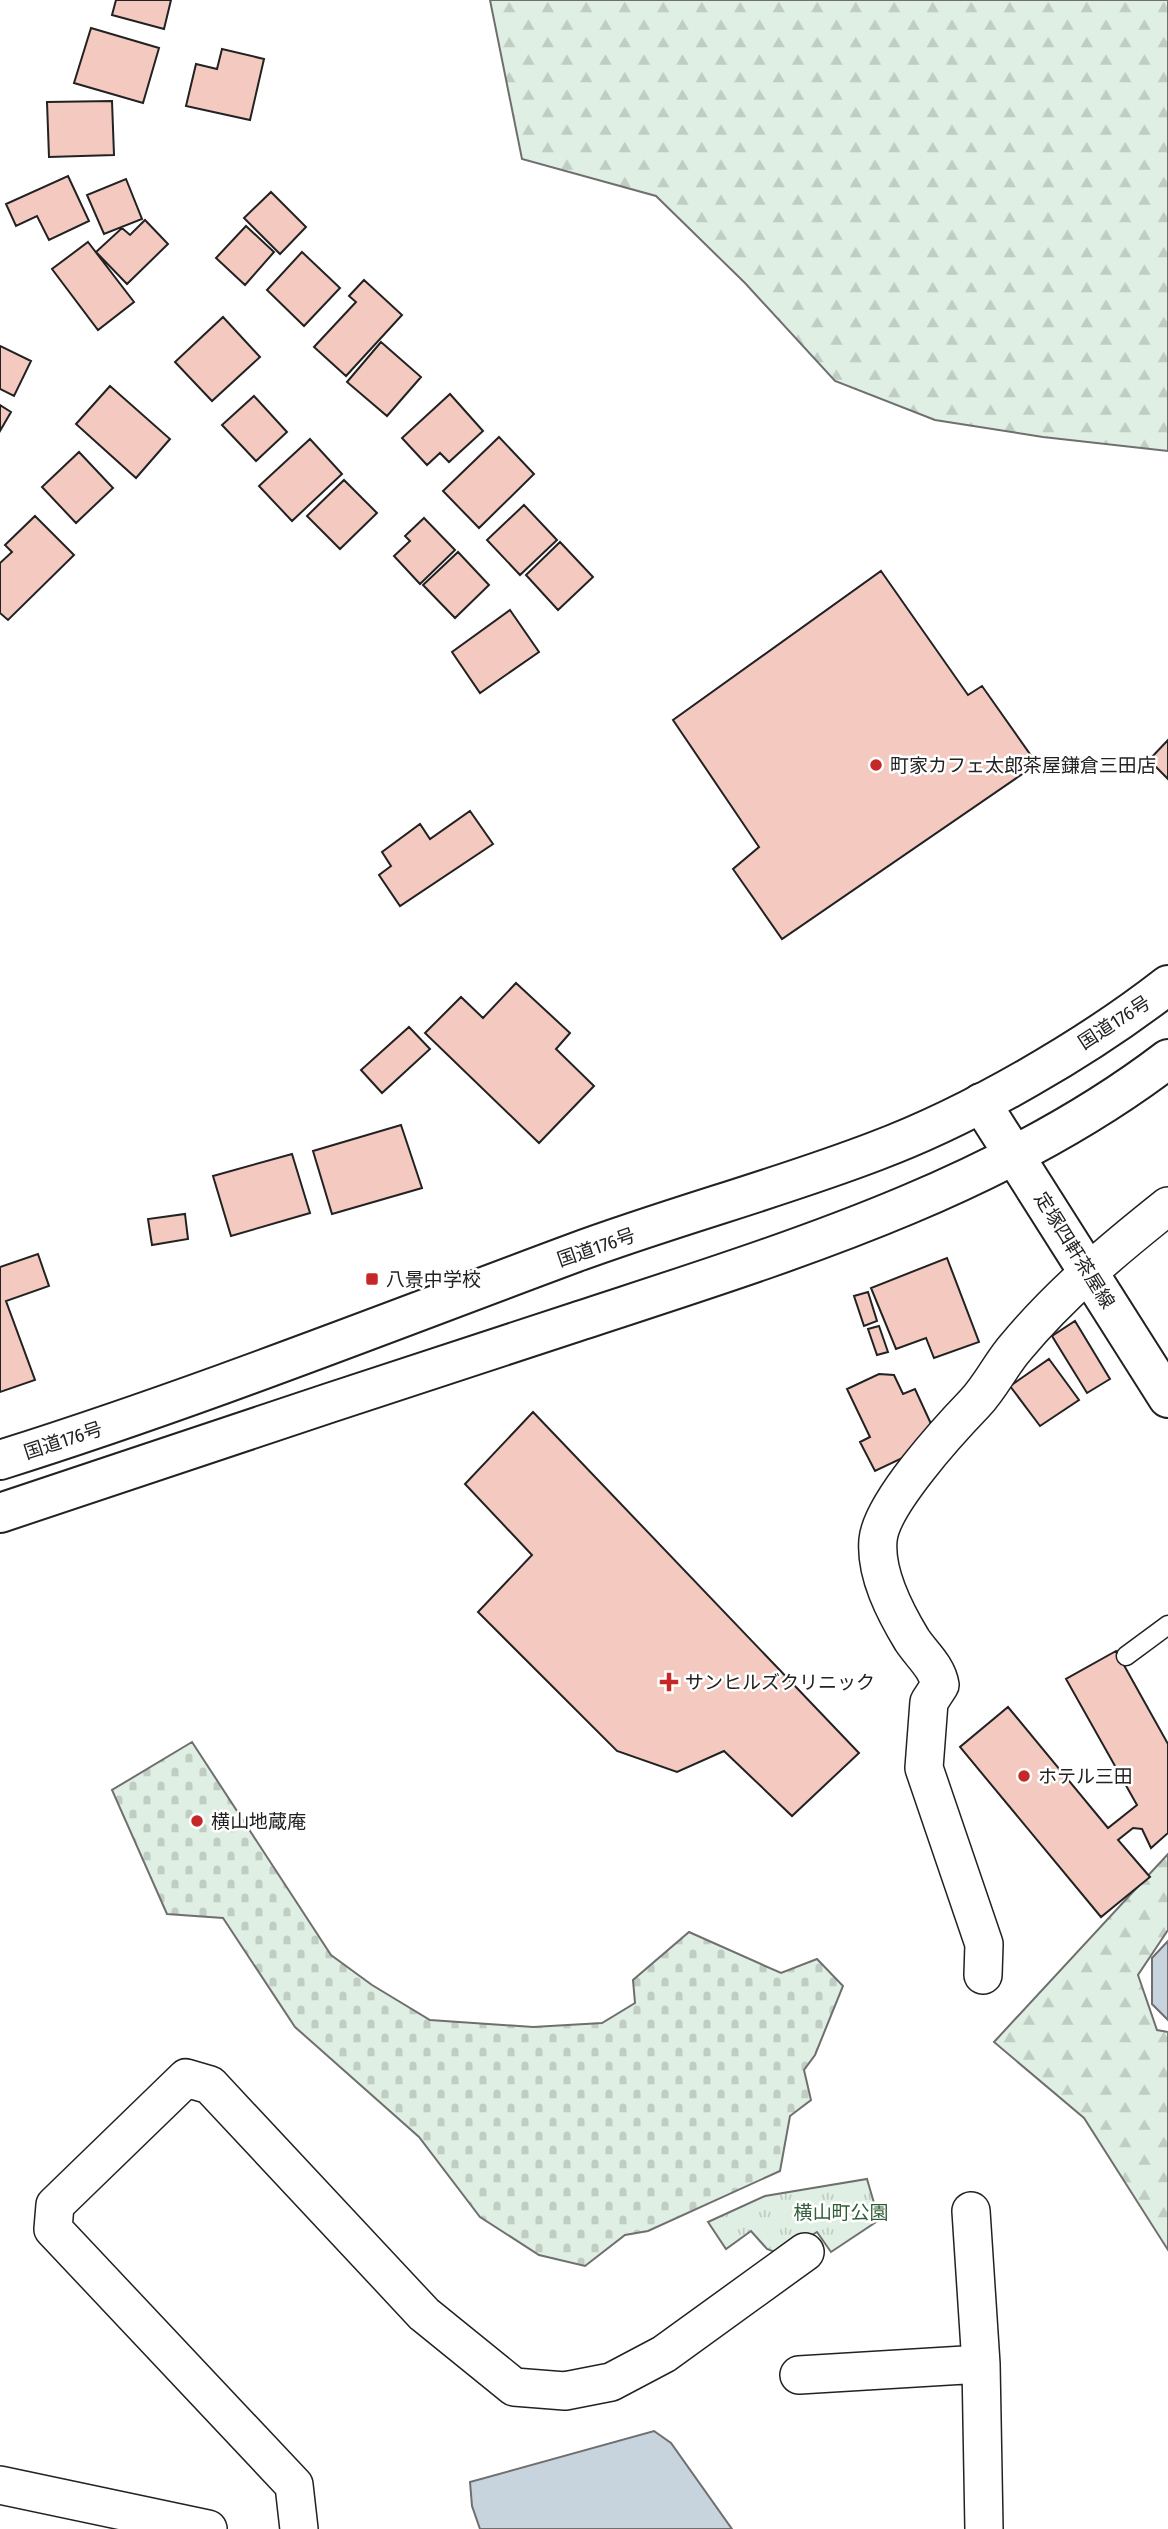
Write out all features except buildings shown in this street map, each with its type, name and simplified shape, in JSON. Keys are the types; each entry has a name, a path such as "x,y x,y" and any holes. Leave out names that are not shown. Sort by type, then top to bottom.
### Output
{"main road":[{"name":"国道176号","path":"0,1460 118,1423 578,1252 878,1151 981,1103 1128,1015 1168,985"},
{"path":"0,1513 710,1278 919,1201 1015,1156 1145,1077 1168,1059"},
{"name":"定塚四軒茶屋線","path":"981,1103 1168,1398"}],"street":[{"path":"983,1975 984,1944 924,1768 929,1702 940,1685 938,1675 913,1640 894,1605 881,1573 877,1541 883,1518 954,1423 977,1401 1016,1347 1088,1271 1168,1206"},
{"path":"299,2529 294,2485 53,2229 55,2205 186,2078 210,2085 424,2314 514,2387 565,2391 611,2382 664,2354 805,2252"},
{"path":"971,2211 981,2364 984,2529"},
{"path":"799,2375 981,2364"},
{"path":"0,2485 208,2529"}],"lane":[{"path":"1126,1656 1168,1625"}],"green space":[{"path":"490,0 1168,0 1168,451 1043,437 935,420 835,381 745,283 656,196 522,159"},
{"path":"192,1742 331,1955 372,1985 430,2020 533,2027 602,2023 635,2003 633,1980 689,1932 781,1973 817,1959 843,1986 815,2055 804,2070 811,2100 790,2116 780,2171 648,2231 625,2235 585,2266 539,2255 480,2217 419,2137 295,2027 223,1918 167,1914 112,1790"},
{"path":"1168,1854 1168,1930 1138,1975 1157,2030 1168,2032 1168,2250 1084,2118 994,2042"},
{"name":"横山町公園","path":"867,2179 879,2220 831,2252 817,2232 780,2254 767,2249 751,2231 726,2249 708,2222 765,2196"}],"shaded area":[{"path":"1168,1941 1168,2020 1152,2004 1152,1958"},
{"path":"654,2431 671,2443 732,2529 480,2529 472,2506 470,2482"}],"place":[{"name":"町家カフェ太郎茶屋鎌倉三田店","path":"876,765"},
{"name":"八景中学校","path":"372,1279"},
{"name":"サンヒルズクリニック","path":"669,1682"},
{"name":"ホテル三田","path":"1024,1776"},
{"name":"横山地蔵庵","path":"197,1821"}]}
